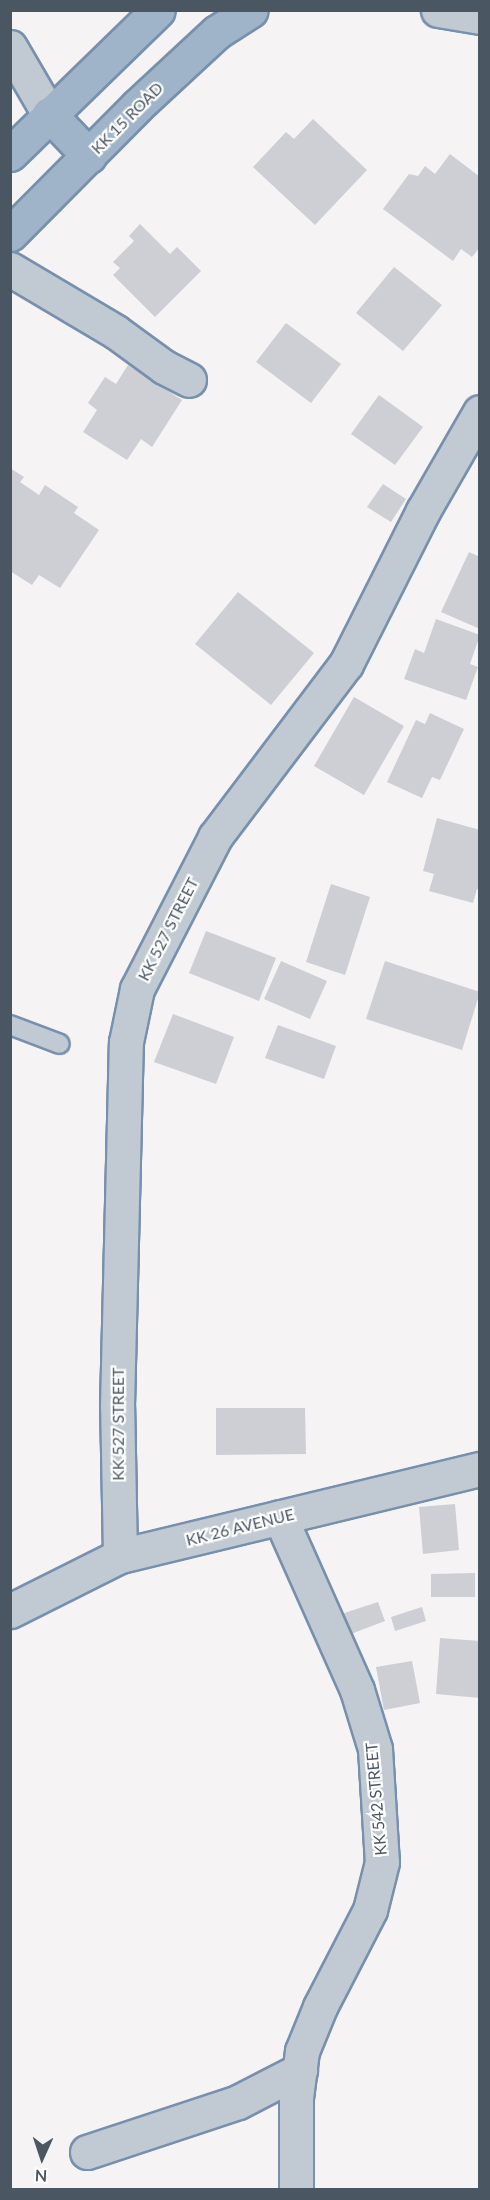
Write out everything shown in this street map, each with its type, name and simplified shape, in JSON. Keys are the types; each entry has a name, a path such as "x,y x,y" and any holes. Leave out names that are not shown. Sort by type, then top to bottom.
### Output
{"highway":[{"path":"10,154 158,10"},
{"name":"KK 15 ROAD","path":"10,234 137,106 217,32 250,10"},
{"path":"49,114 89,156"}],"street":[{"path":"438,10 480,17"},
{"path":"10,47 49,114"},
{"path":"10,269 116,332 164,367 189,380"},
{"name":"KK 527 STREET","path":"120,1556 117,1406 126,1042 137,989 215,837 346,664 423,511 480,412"},
{"name":"KK 26 AVENUE","path":"10,1611 120,1556 480,1469"},
{"name":"KK 542 STREET","path":"280,1517 357,1690 375,1749 382,1862 370,1910 320,2007 302,2050 296,2098 296,2190"},
{"path":"87,2152 238,2102 300,2070"}],"lane":[{"path":"10,1025 60,1044"}],"building":[{"path":"313,119 367,170 315,225 253,167 286,132 294,139"},
{"path":"450,154 480,177 480,247 472,257 461,249 453,261 383,209 409,174 418,176 425,166 435,174"},
{"path":"140,224 170,254 177,247 201,271 155,317 113,275 120,268 113,262 134,241 129,236"},
{"path":"394,267 442,305 403,351 356,313"},
{"path":"286,323 341,364 311,403 256,362"},
{"path":"128,365 182,400 152,447 141,439 127,460 83,432 97,410 88,403 105,377 116,384"},
{"path":"379,395 423,427 395,465 351,434"},
{"path":"10,468 24,477 20,482 39,495 45,485 78,507 74,513 99,530 60,588 39,575 32,585 10,571"},
{"path":"383,484 406,499 391,522 367,507"},
{"path":"469,552 480,557 480,629 441,612"},
{"path":"238,592 314,653 271,705 195,644"},
{"path":"436,619 480,635 470,664 478,667 466,700 404,679 415,649 424,653"},
{"path":"354,697 404,726 364,795 314,766"},
{"path":"430,713 464,729 440,780 432,777 422,798 387,782 416,720 425,724"},
{"path":"437,818 480,830 480,890 477,889 473,903 429,891 434,874 423,871"},
{"path":"331,884 370,897 345,975 306,962"},
{"path":"206,931 276,958 259,1001 189,973"},
{"path":"281,961 327,981 310,1019 264,999"},
{"path":"385,961 480,992 462,1050 366,1019"},
{"path":"173,1014 234,1037 216,1084 154,1062"},
{"path":"278,1025 336,1046 324,1079 265,1058"},
{"path":"216,1408 305,1408 306,1454 216,1455"},
{"path":"455,1504 459,1550 423,1554 419,1507"},
{"path":"475,1573 475,1597 431,1597 431,1574"},
{"path":"378,1602 385,1621 343,1637 335,1616"},
{"path":"422,1607 426,1621 395,1631 391,1617"},
{"path":"440,1638 480,1641 480,1698 436,1694"},
{"path":"412,1661 420,1703 384,1710 376,1667"}]}
